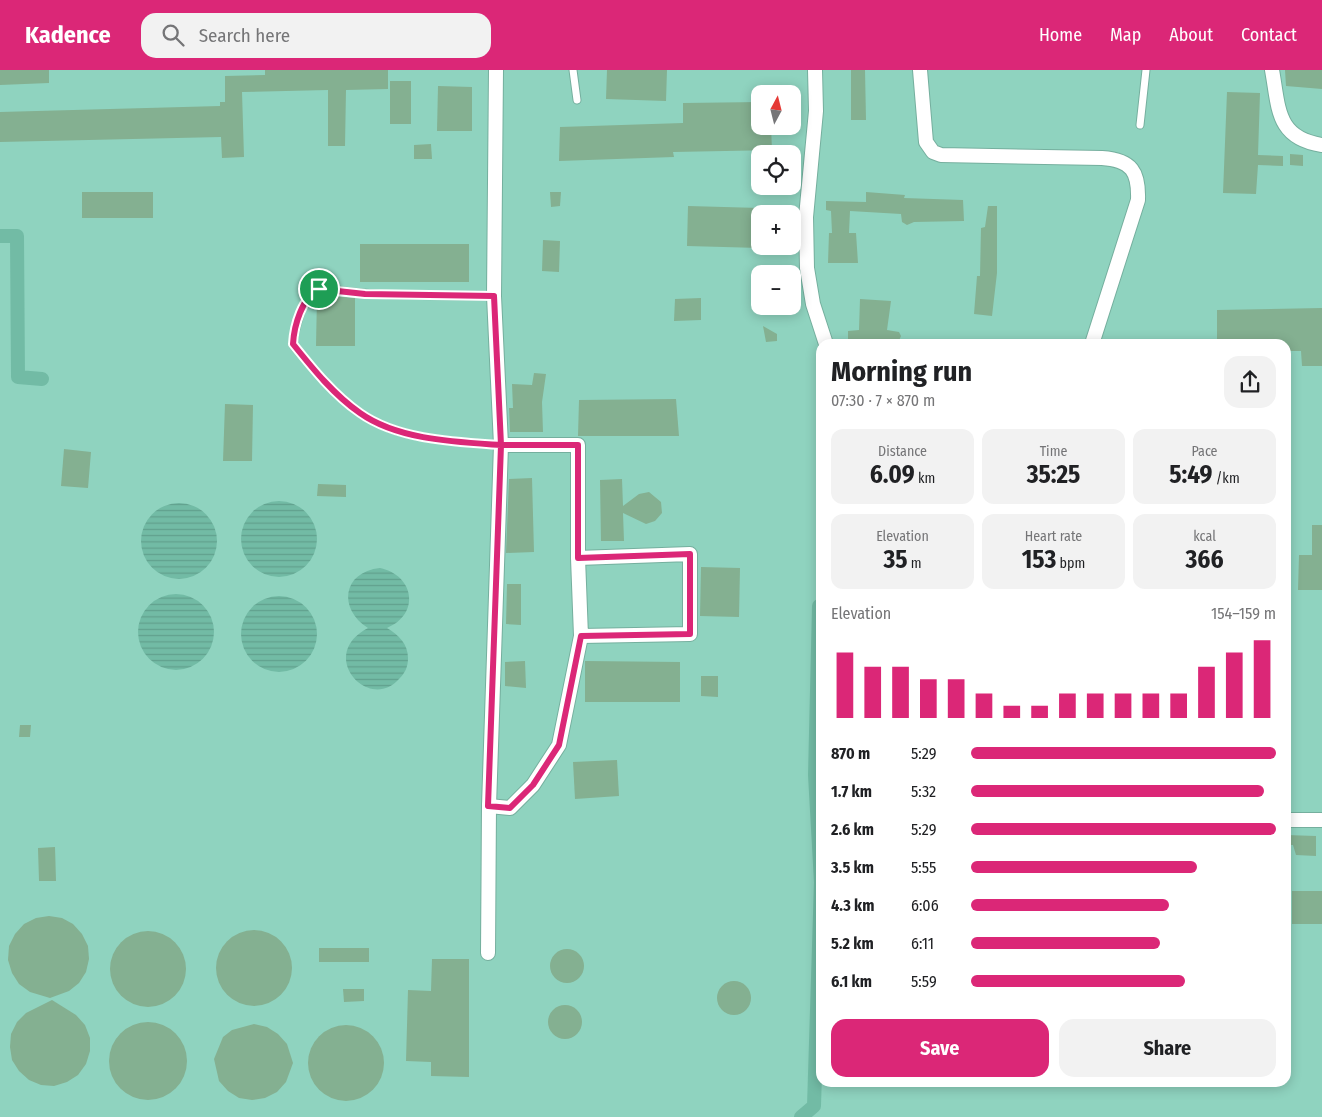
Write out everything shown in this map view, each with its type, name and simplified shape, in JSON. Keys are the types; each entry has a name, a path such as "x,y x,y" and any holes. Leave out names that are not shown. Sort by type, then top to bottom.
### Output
{"street":[{"path":"488,953 488,806 501,445 494,296 496,70"},
{"path":"815,70 816,112 806,217 807,259 813,304 824,339"},
{"path":"920,70 926,142 933,152 941,155 1111,158 1120,159 1131,167 1139,185 1138,200 1094,339"},
{"path":"1272,70 1280,116 1287,129 1297,139 1322,145"},
{"path":"488,806 510,808 533,785 559,745 581,636 578,558 578,445 501,445"},
{"path":"578,558 690,554 690,634 581,636"},
{"path":"1291,820 1321,821"}],"lane":[{"path":"573,70 577,100"},
{"path":"1140,125 1146,70"},
{"path":"494,296 365,294 319,289 310,293 294,334 293,344 313,370 360,414 385,426 447,442 501,445"}],"shaded area":[{"path":"0,70 1322,70 1322,1117 0,1117"},
{"path":"287,501 300,507 311,518 317,531 315,554 300,571 287,577 271,577 258,571 243,554 241,531 247,518 264,503"},
{"path":"187,503 200,509 211,520 217,533 215,556 200,573 187,579 171,579 158,573 143,556 141,533 147,520 164,505"},
{"path":"380,568 400,578 406,586 409,595 409,605 405,614 398,622 387,628 405,644 408,661 406,670 399,679 387,688 374,689 362,685 353,676 347,665 347,652 353,639 368,628 358,620 352,611 348,592 358,576 367,571"},
{"path":"184,594 197,600 208,611 214,624 212,647 197,664 184,670 168,670 155,664 140,647 138,624 144,611 161,596"},
{"path":"287,596 300,602 311,613 317,626 315,649 300,666 287,672 271,672 258,666 243,649 241,626 247,613 264,598"}],"building":[{"path":"0,70 49,70 49,83 0,85"},
{"path":"265,70 388,70 388,89 346,90 345,146 328,146 328,90 242,92 244,157 222,158 221,137 0,142 0,112 220,106 220,102 225,102 225,76 265,75"},
{"path":"607,70 667,70 666,101 606,99"},
{"path":"851,70 865,70 866,120 851,120"},
{"path":"1285,70 1322,70 1322,89 1286,86"},
{"path":"390,81 411,81 411,124 390,124"},
{"path":"438,86 472,87 472,131 437,131"},
{"path":"1227,92 1260,93 1258,155 1283,156 1283,166 1258,165 1256,194 1223,193"},
{"path":"751,102 751,135 771,135 772,145 751,145 751,150 673,152 674,157 559,161 560,127 683,123 683,103"},
{"path":"431,144 432,159 414,159 414,145"},
{"path":"1290,154 1303,155 1303,166 1290,165"},
{"path":"82,192 153,192 153,218 82,218"},
{"path":"550,192 561,192 560,206 551,207"},
{"path":"866,192 905,195 904,198 963,200 964,221 914,222 907,225 902,222 901,214 850,211 849,233 856,233 858,263 828,263 829,233 832,233 831,211 826,210 826,201 866,202"},
{"path":"688,206 751,208 751,248 687,246"},
{"path":"988,206 997,206 997,273 992,316 974,314 977,276 980,276 981,228 985,227"},
{"path":"543,240 560,241 559,272 542,271"},
{"path":"360,244 469,244 469,282 360,282"},
{"path":"317,296 355,298 355,346 316,346"},
{"path":"701,298 701,320 674,321 675,299"},
{"path":"860,299 891,301 887,330 899,332 901,336 900,339 848,339 848,331 859,330"},
{"path":"1322,308 1322,366 1302,366 1301,351 1291,351 1291,339 1217,339 1217,310"},
{"path":"763,326 777,334 777,341 766,342"},
{"path":"534,373 546,374 542,402 543,432 510,432 509,408 513,408 512,384 532,385"},
{"path":"676,399 679,436 578,436 579,400"},
{"path":"225,404 253,405 252,461 223,461"},
{"path":"64,449 91,452 88,488 61,486"},
{"path":"532,478 534,552 506,553 509,479"},
{"path":"622,479 623,506 639,494 649,492 661,502 662,513 655,521 646,524 623,513 624,541 601,541 600,480"},
{"path":"318,484 346,485 346,497 317,496"},
{"path":"1312,525 1322,525 1322,590 1298,590 1299,555 1312,555"},
{"path":"701,567 740,568 739,617 700,616"},
{"path":"507,584 521,584 521,625 506,624"},
{"path":"525,661 526,688 505,686 505,662"},
{"path":"585,661 680,662 680,702 585,702"},
{"path":"701,676 718,676 718,697 701,696"},
{"path":"20,725 31,725 30,737 19,737"},
{"path":"617,760 619,796 575,799 573,762"},
{"path":"1291,835 1316,836 1316,856 1296,855 1293,845 1291,845"},
{"path":"55,847 56,881 39,881 38,848"},
{"path":"1292,891 1322,891 1322,924 1292,924"},
{"path":"49,916 62,918 73,924 82,934 88,946 89,959 86,972 79,983 69,991 50,998 30,992 19,984 12,973 8,960 9,946 15,934 24,924 36,918"},
{"path":"254,930 268,933 281,941 289,954 292,968 289,982 281,995 268,1003 254,1006 240,1003 227,995 219,982 216,968 219,954 227,941 240,933"},
{"path":"148,931 162,934 175,942 183,955 186,969 183,983 175,996 162,1004 148,1007 134,1004 121,996 113,983 110,969 113,955 121,942 134,934"},
{"path":"319,948 369,948 369,962 319,962"},
{"path":"567,949 574,950 579,954 583,959 583,973 579,978 574,982 567,983 560,982 555,978 551,973 550,966 551,959 555,954 560,950"},
{"path":"432,959 469,959 469,1077 431,1076 431,1062 406,1061 408,990 431,991"},
{"path":"734,981 741,982 746,986 750,991 750,1005 746,1010 741,1014 734,1015 727,1014 722,1010 718,1005 717,998 718,991 722,986 727,982"},
{"path":"343,989 364,989 364,1001 344,1002"},
{"path":"52,1000 76,1015 85,1025 90,1038 90,1051 86,1064 78,1075 67,1082 54,1086 41,1085 29,1080 19,1071 12,1060 10,1047 11,1034 17,1022 26,1013"},
{"path":"565,1005 572,1006 577,1010 581,1015 581,1029 577,1034 572,1038 565,1039 558,1038 553,1034 549,1029 548,1022 549,1015 553,1010 558,1006"},
{"path":"148,1022 163,1025 175,1034 184,1046 187,1061 184,1076 175,1088 163,1097 148,1100 133,1097 121,1088 112,1076 109,1061 112,1046 121,1034 133,1025"},
{"path":"254,1024 267,1027 278,1034 287,1044 293,1063 286,1082 277,1092 265,1098 252,1100 239,1098 228,1091 219,1081 214,1059 223,1037 232,1030"},
{"path":"346,1025 360,1028 373,1036 381,1049 384,1063 381,1077 373,1090 360,1098 346,1101 332,1098 319,1090 311,1077 308,1063 311,1049 319,1036 332,1028"}],"waterway":[{"path":"0,236 17,236 18,377 42,379"},
{"path":"816,733 816,793"},
{"path":"801,1117 814,1106 816,1042"}],"route":[{"path":"319,289 310,293 294,334 293,344 313,370 360,414 385,426 427,438 447,442 501,445 488,806 510,808 533,785 559,745 581,636 690,634 690,554 578,558 578,445 501,445 494,296 365,294 319,289"}]}
